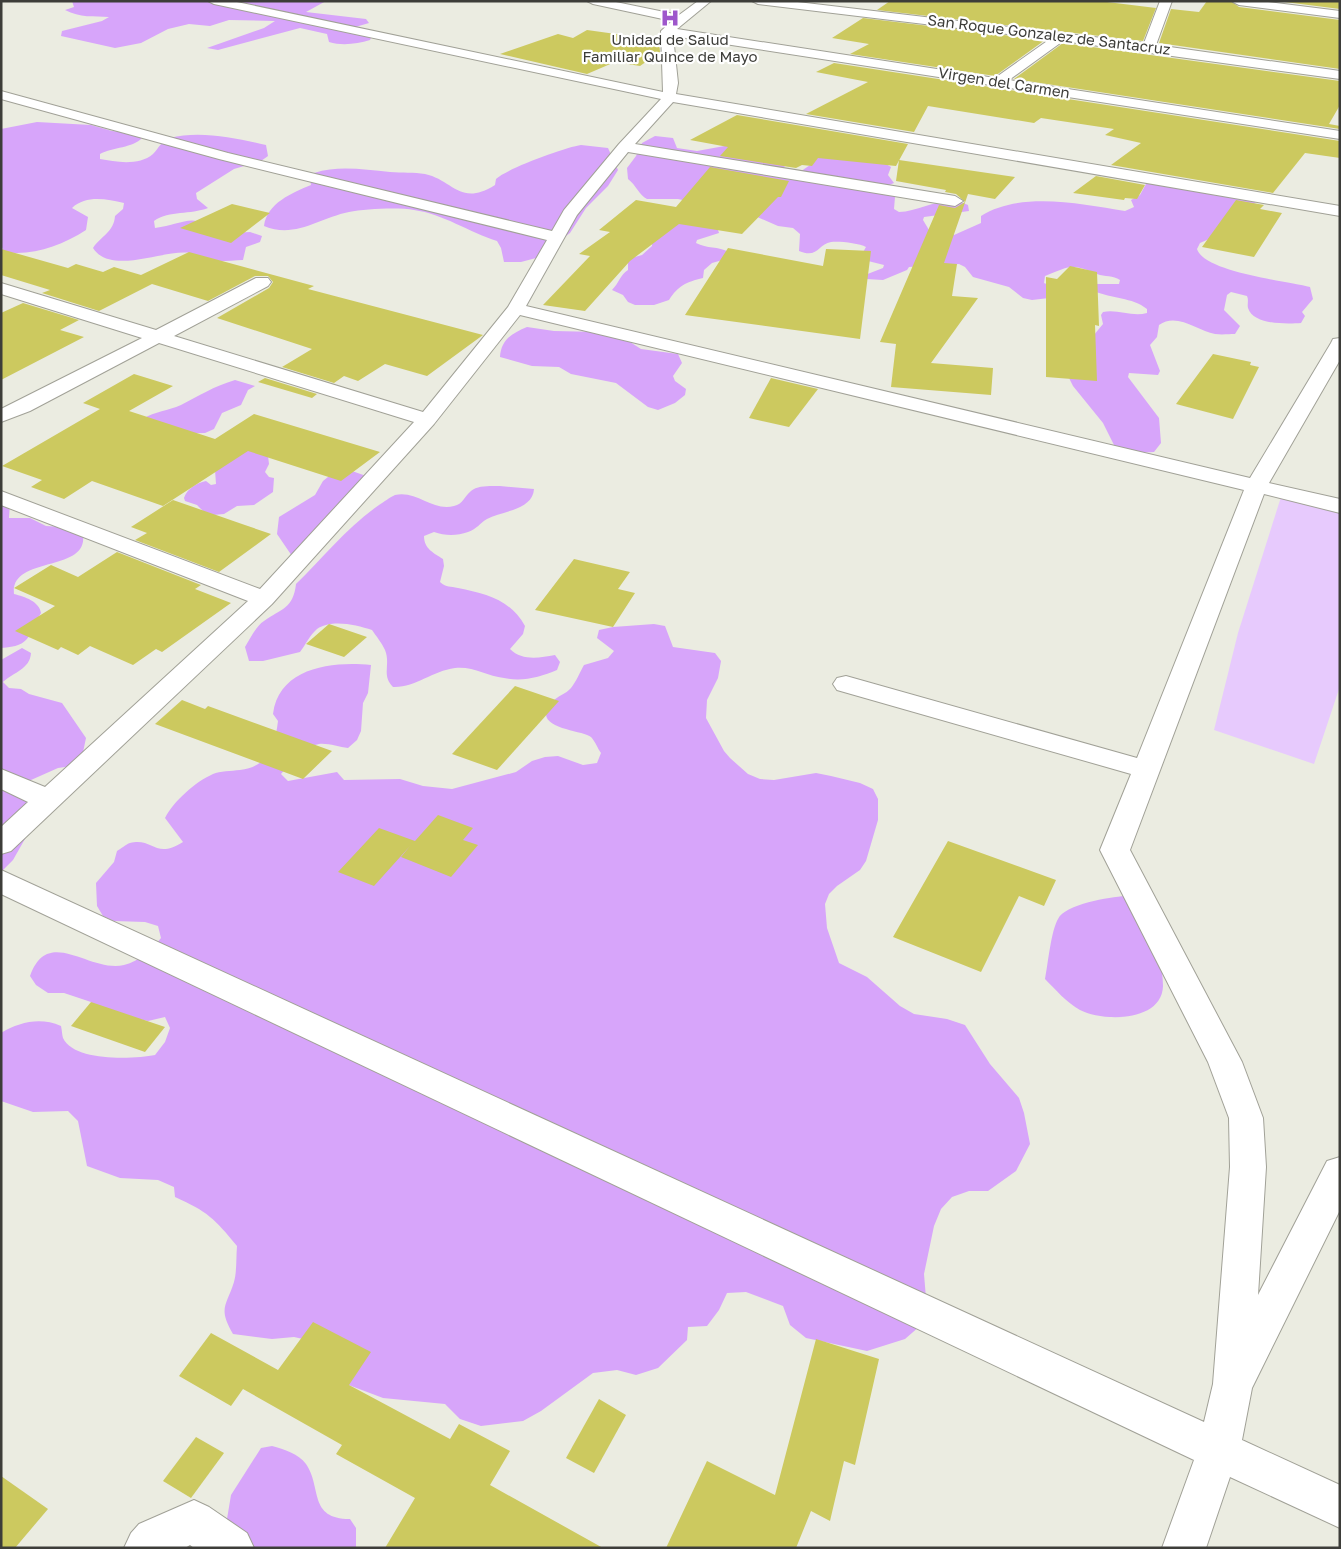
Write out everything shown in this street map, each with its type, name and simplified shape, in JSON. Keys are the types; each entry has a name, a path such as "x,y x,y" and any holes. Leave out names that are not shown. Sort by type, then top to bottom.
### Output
{"street":[{"path":"214,1 669,97 1340,211"},
{"path":"593,1 680,19"},
{"path":"1,844 264,599 427,420 516,308 570,213 624,147 664,106 669,97 668,31 680,19 705,1"},
{"name":"San Roque Gonzalez de Santacruz","path":"758,1 779,2 1149,48 1340,75"},
{"path":"1149,48 1166,1"},
{"path":"1226,1 1340,14"},
{"path":"927,20 936,8"},
{"name":"Virgen del Carmen","path":"668,31 1340,136"},
{"path":"998,82 1061,37"},
{"path":"1,94 224,156 556,237"},
{"path":"624,147 955,201"},
{"path":"1,416 23,407 262,282"},
{"path":"1,288 427,420"},
{"path":"516,308 1340,506"},
{"path":"1184,1548 1219,1450 1233,1384 1248,1167 1246,1118 1225,1062 1115,850 1257,485 1340,343"},
{"path":"1,497 264,599"},
{"path":"846,684 1147,769"},
{"path":"1,778 48,800"},
{"path":"1,881 1340,1507"},
{"path":"1233,1384 1340,1172"},
{"path":"146,1548 154,1539 194,1522 232,1548"}],"shaded area":[{"path":"72,1 326,1 306,12 366,19 369,23 352,28 372,36 370,40 339,44 329,42 327,34 300,28 218,50 207,48 264,28 275,21 229,20 210,26 189,24 168,29 141,43 115,48 61,36 62,31 102,21 109,17 71,13 65,10 74,7"},
{"path":"37,122 91,125 112,131 139,134 142,138 133,144 100,154 100,159 120,162 134,162 147,158 164,141 181,136 218,136 266,145 268,156 261,161 234,169 196,193 197,199 208,208 167,215 154,221 155,228 195,221 208,227 215,234 250,232 262,236 260,242 246,247 243,260 212,261 190,253 179,253 138,260 112,260 101,256 93,248 110,230 115,216 123,209 124,203 96,199 84,201 72,208 88,217 86,230 76,236 57,245 36,251 4,252 1,245 1,129"},
{"path":"655,136 673,138 677,148 697,151 730,145 786,165 783,168 797,174 813,163 809,155 886,164 891,167 888,175 894,183 884,187 895,197 894,209 899,212 951,201 968,205 969,211 924,217 923,220 929,230 954,235 981,223 981,216 997,208 1014,204 1033,202 1071,203 1125,211 1134,207 1131,200 1140,195 1146,184 1156,181 1213,195 1248,198 1256,203 1229,217 1209,239 1200,243 1197,249 1203,257 1214,264 1230,270 1310,287 1313,299 1302,312 1305,316 1301,323 1271,322 1256,318 1248,308 1247,296 1231,292 1227,295 1224,310 1240,326 1235,334 1215,334 1173,320 1159,325 1157,337 1150,345 1160,371 1158,375 1129,373 1128,377 1159,418 1161,443 1154,452 1133,453 1114,445 1103,423 1073,386 1065,370 1103,324 1101,315 1103,312 1147,313 1147,309 1135,302 1094,291 1094,284 1119,284 1120,280 1082,268 1066,268 1045,276 1044,283 1056,288 1049,298 1032,300 1023,298 1009,287 973,277 965,267 959,264 909,267 907,270 883,280 866,279 865,275 883,268 884,265 868,261 862,254 866,247 849,243 831,242 814,252 805,253 799,251 800,234 793,228 778,226 755,216 678,199 647,199 644,197 628,179 627,168 636,156 642,143"},
{"path":"581,145 608,148 618,170 608,186 586,208 570,233 536,258 521,262 504,262 501,248 497,241 435,215 407,209 372,209 349,212 297,229 275,229 264,226 266,218 275,205 289,195 311,185 310,179 314,173 333,169 361,169 421,173 435,177 457,190 473,193 483,191 495,185 496,179 523,164"},
{"path":"653,207 678,207 718,230 719,233 697,240 696,243 729,252 726,259 712,263 704,270 703,278 683,285 669,300 654,305 635,305 628,302 623,295 612,290 628,270 628,259 642,255 652,246"},
{"path":"527,327 554,331 599,332 630,342 641,349 678,354 682,363 673,376 675,381 686,389 685,395 675,403 658,410 648,407 616,383 571,374 559,367 532,366 500,357 505,341 513,334"},
{"path":"235,380 255,386 248,390 241,405 222,413 214,429 205,433 161,434 143,419 152,414 181,405 213,388"},
{"path":"242,448 268,456 269,464 265,472 269,477 274,478 273,492 254,505 237,506 224,514 213,515 204,512 197,505 185,501 184,498 187,492 195,485 206,481 211,485 216,484 215,470"},
{"path":"352,471 369,477 292,556 277,534 279,517 315,495 323,481 333,473"},
{"path":"485,486 534,489 532,496 523,506 493,516 471,531 451,535 434,532 424,536 424,540 430,550 443,559 444,566 440,582 447,586 488,596 505,604 519,617 525,626 523,634 510,649 525,657 537,658 555,655 560,662 557,670 538,677 511,679 468,668 455,668 439,672 409,685 393,687 389,683 387,674 387,655 381,642 372,630 352,625 337,624 330,624 317,629 300,652 263,661 249,661 245,647 258,626 286,607 295,592 296,584 346,533 389,498 395,495 411,495 446,507 457,505 474,489"},
{"path":"1,497 10,503 9,518 30,518 46,526 62,527 83,535 81,547 74,555 35,568 24,574 16,582 14,594 27,598 37,605 41,613 24,642 19,645 1,648"},
{"path":"1281,497 1340,510 1340,686 1314,764 1214,730 1238,633"},
{"path":"654,624 665,626 673,647 715,653 721,661 718,678 707,700 706,718 724,751 748,774 760,779 774,780 816,773 860,783 873,789 878,799 878,820 866,861 860,870 829,894 825,904 827,928 839,963 867,977 900,1006 914,1014 947,1019 965,1025 990,1064 1019,1098 1030,1144 1016,1171 988,1191 969,1191 952,1197 941,1209 934,1226 924,1274 927,1310 920,1326 905,1339 867,1351 806,1338 790,1325 783,1306 746,1292 727,1293 719,1310 707,1326 688,1327 687,1340 658,1368 636,1375 617,1370 593,1373 541,1411 523,1421 481,1426 460,1419 445,1404 383,1398 346,1384 312,1341 294,1337 272,1339 233,1334 228,1325 225,1308 235,1278 237,1246 216,1222 195,1207 175,1197 174,1187 158,1180 120,1178 87,1166 78,1121 68,1111 33,1112 1,1101 1,1033 15,1026 38,1021 53,1023 61,1026 63,1038 69,1046 91,1055 120,1058 155,1055 165,1042 170,1028 165,1017 148,1021 101,1011 91,1002 64,993 48,993 36,985 30,976 38,961 47,954 58,952 111,966 124,965 140,958 161,938 158,926 145,922 114,921 103,916 97,906 96,883 114,862 117,851 128,844 138,842 166,849 183,842 165,818 179,799 192,787 206,777 216,773 250,768 264,760 275,739 278,721 273,714 277,698 286,686 297,677 310,670 325,666 340,664 371,665 368,693 363,703 361,731 357,740 348,748 319,744 308,748 293,760 281,774 288,781 337,772 344,780 400,779 423,786 452,789 516,772 532,761 545,757 558,756 583,765 597,763 601,753 591,737 552,723 547,718 546,711 554,700 571,688 584,665 608,658 614,651 597,638 599,630"},
{"path":"22,648 31,653 28,663 3,682 9,688 21,689 29,694 62,703 86,738 82,757 72,766 58,768 31,780 27,787 34,823 13,860 1,872 1,660"},
{"path":"1125,896 1146,927 1160,960 1163,986 1160,998 1153,1007 1142,1013 1130,1016 1116,1017 1090,1014 1070,1004 1045,979 1053,931 1058,919 1069,909 1088,902"},
{"path":"272,1446 286,1450 303,1460 311,1473 322,1508 328,1514 337,1518 350,1519 356,1528 356,1548 233,1548 227,1519 231,1495 261,1448"}],"building":[{"path":"890,1 1099,1 1156,8 1143,41 877,10"},
{"path":"1207,1 1231,1 1239,7 1340,20 1340,69 1159,43 1171,9 1199,12"},
{"path":"1277,1 1340,1 1340,9"},
{"path":"863,18 1045,40 995,76 850,54 869,44 832,38"},
{"path":"587,30 659,40 660,52 640,66 615,62 587,74 500,54 558,34 573,38"},
{"path":"1063,43 1340,81 1340,105 1329,124 1340,126 1340,129 1014,79"},
{"path":"834,63 1340,141 1340,158 1305,153 1273,193 1111,165 1141,143 1105,135 1114,129 1041,118 1034,123 928,106 914,132 806,114 868,82 816,72"},
{"path":"737,115 908,144 896,166 818,158 812,166 802,165 796,168 720,156 728,147 690,140"},
{"path":"899,160 1015,177 995,199 968,194 944,263 957,264 952,296 978,298 931,363 993,368 991,395 891,387 896,344 880,342 939,205 955,208 965,202 956,194 945,192 946,190 896,181"},
{"path":"710,167 789,181 781,197 778,197 742,234 679,224 630,261 585,311 543,305 590,256 579,254 610,232 599,230 636,200 676,207"},
{"path":"1096,176 1145,185 1137,199 1125,198 1124,200 1073,193"},
{"path":"1236,200 1264,205 1260,209 1282,213 1254,257 1202,247"},
{"path":"232,204 270,213 231,243 180,228"},
{"path":"728,248 823,266 826,249 871,251 860,339 685,315"},
{"path":"1,249 68,268 76,264 103,272 114,267 141,275 189,252 314,286 308,289 483,335 427,376 385,364 358,381 344,376 334,383 282,367 312,349 217,318 269,288 273,282 268,276 255,276 208,301 152,284 99,311 42,293 50,290 1,275"},
{"path":"1070,266 1097,272 1099,326 1095,325 1097,381 1046,377 1046,277 1057,279"},
{"path":"23,303 79,320 60,330 84,337 1,380 1,313"},
{"path":"1213,354 1251,362 1250,365 1259,367 1233,419 1176,404"},
{"path":"134,374 173,386 129,411 215,439 254,414 380,452 341,481 248,451 163,506 92,481 64,499 31,487 42,480 2,466 100,409 83,403"},
{"path":"265,378 317,394 312,398 258,382"},
{"path":"771,378 818,389 789,427 749,418"},
{"path":"173,500 271,534 219,572 135,540 147,533 131,527"},
{"path":"117,552 201,585 195,589 231,603 162,652 156,649 133,665 90,646 78,655 61,647 58,650 15,631 55,606 14,588 51,565 78,577"},
{"path":"574,559 630,572 618,589 635,593 613,627 535,610"},
{"path":"329,624 367,637 344,657 306,644"},
{"path":"515,686 559,701 497,770 452,754"},
{"path":"182,700 205,709 208,706 332,751 303,779 155,724"},
{"path":"438,815 473,828 463,840 478,845 451,877 401,857 410,846 374,886 338,872 379,828 415,841"},
{"path":"948,841 1056,880 1044,906 1019,896 981,972 893,937"},
{"path":"91,1002 165,1027 145,1052 71,1026"},
{"path":"313,1322 371,1352 349,1385 450,1439 459,1424 510,1451 490,1485 603,1548 385,1548 415,1498 336,1454 342,1445 243,1389 231,1406 179,1376 211,1333 278,1370"},
{"path":"816,1339 879,1359 855,1465 844,1461 830,1521 811,1511 796,1548 666,1548 707,1461 775,1495"},
{"path":"599,1399 626,1415 594,1473 566,1458"},
{"path":"196,1437 224,1453 191,1498 163,1481"},
{"path":"1,1476 48,1509 15,1548 1,1548"}],"place":[{"name":"Unidad de Salud Familiar Quince de Mayo","path":"670,18"}]}
